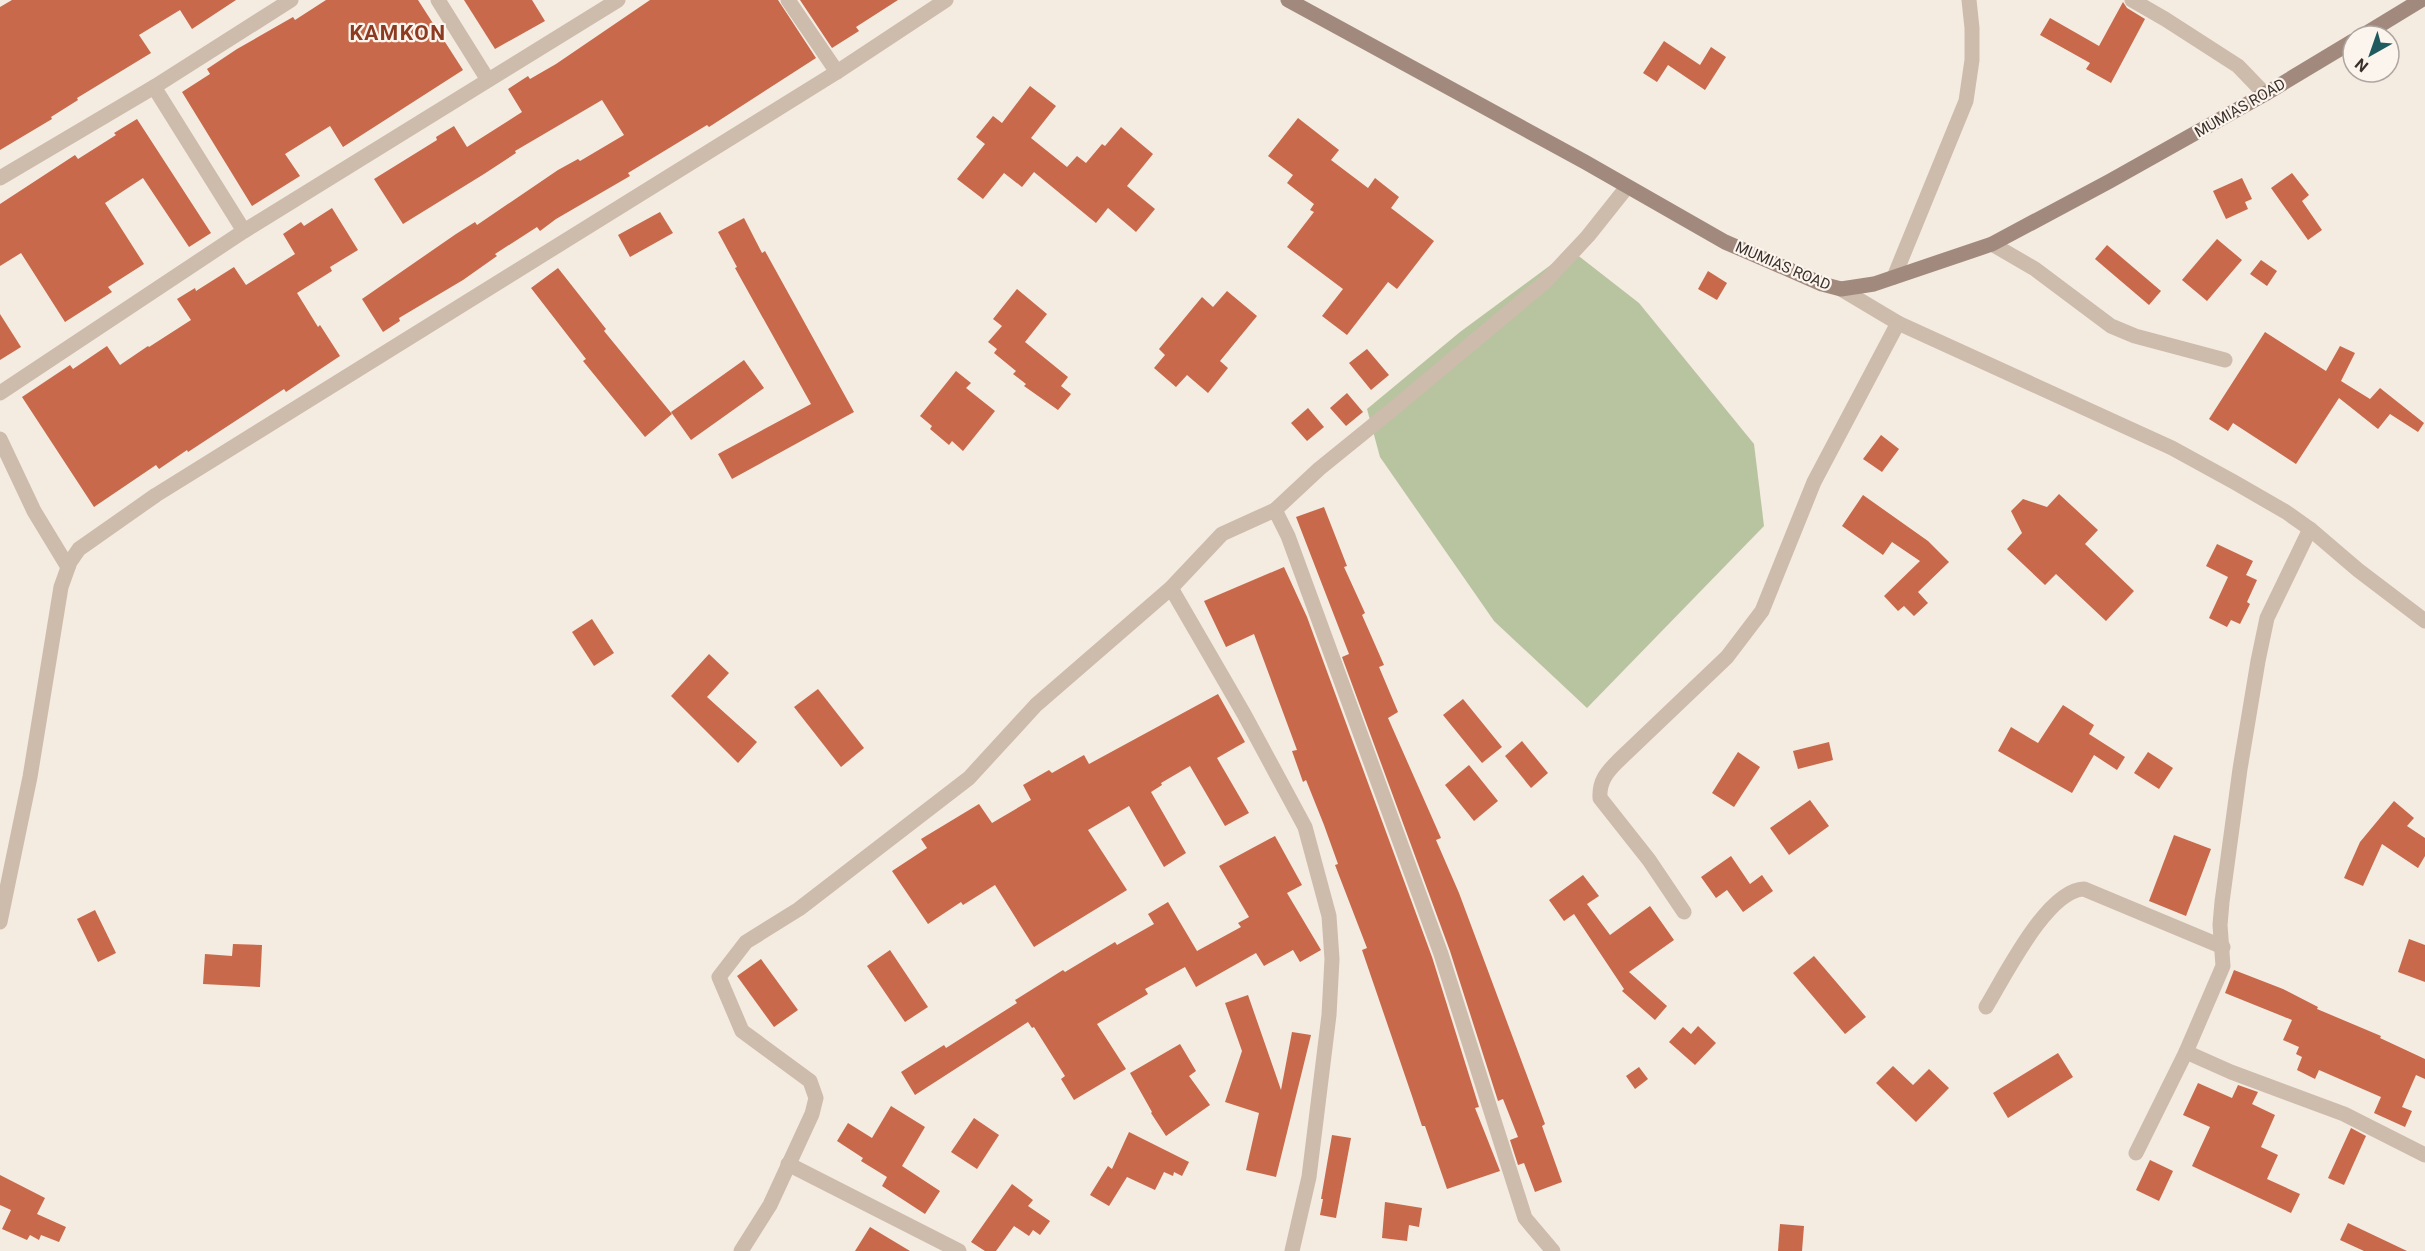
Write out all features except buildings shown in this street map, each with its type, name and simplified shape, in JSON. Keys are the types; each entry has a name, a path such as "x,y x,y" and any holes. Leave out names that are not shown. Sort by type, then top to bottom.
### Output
{"street":[{"path":"0,178 154,87 291,0"},
{"path":"438,0 488,80"},
{"path":"0,393 244,231 618,0"},
{"path":"788,0 837,72"},
{"path":"0,922 34,754 61,587 68,567 79,549 156,495 837,72 946,0"},
{"name":"MUMIAS ROAD","path":"1288,0 1725,242 1841,290 1894,277 1992,244 2110,182 2341,48"},
{"path":"1894,277 1966,100 1972,50 1969,0"},
{"path":"2132,0 2238,66 2265,94"},
{"path":"2382,24 2421,0"},
{"path":"154,87 244,231"},
{"path":"741,1251 770,1205 812,1114 816,1098 810,1081 742,1031 720,977 746,942 799,909 969,778 1035,705 1171,588 1222,534 1275,510 1319,469 1394,410 1545,282 1588,236 1627,187"},
{"path":"1992,244 2035,269 2111,326 2136,336 2225,360"},
{"path":"1841,290 1898,323 2172,448 2286,512 2425,621"},
{"path":"1684,912 1649,860 1600,798 1599,788 1605,775 1618,761 1727,657 1762,611 1814,482 1898,323"},
{"path":"0,439 34,511 68,567"},
{"path":"1275,510 1288,536 1441,954 1525,1218 1553,1251"},
{"path":"2136,1153 2187,1052 2223,966 2220,925 2223,892 2258,661 2267,618 2310,529"},
{"path":"1171,588 1244,714 1305,827 1329,916 1332,959 1329,1015 1309,1177 1292,1251"},
{"path":"1986,1006 2044,914 2060,898 2074,889 2084,889 2223,947"},
{"path":"2187,1052 2231,1072 2344,1114 2425,1155"},
{"path":"788,1164 959,1251"}],"green space":[{"path":"1571,250 1639,303 1754,444 1764,526 1587,708 1494,621 1380,457 1367,409 1460,332"}],"district":[{"name":"KAMKON","path":"398,33"}]}
